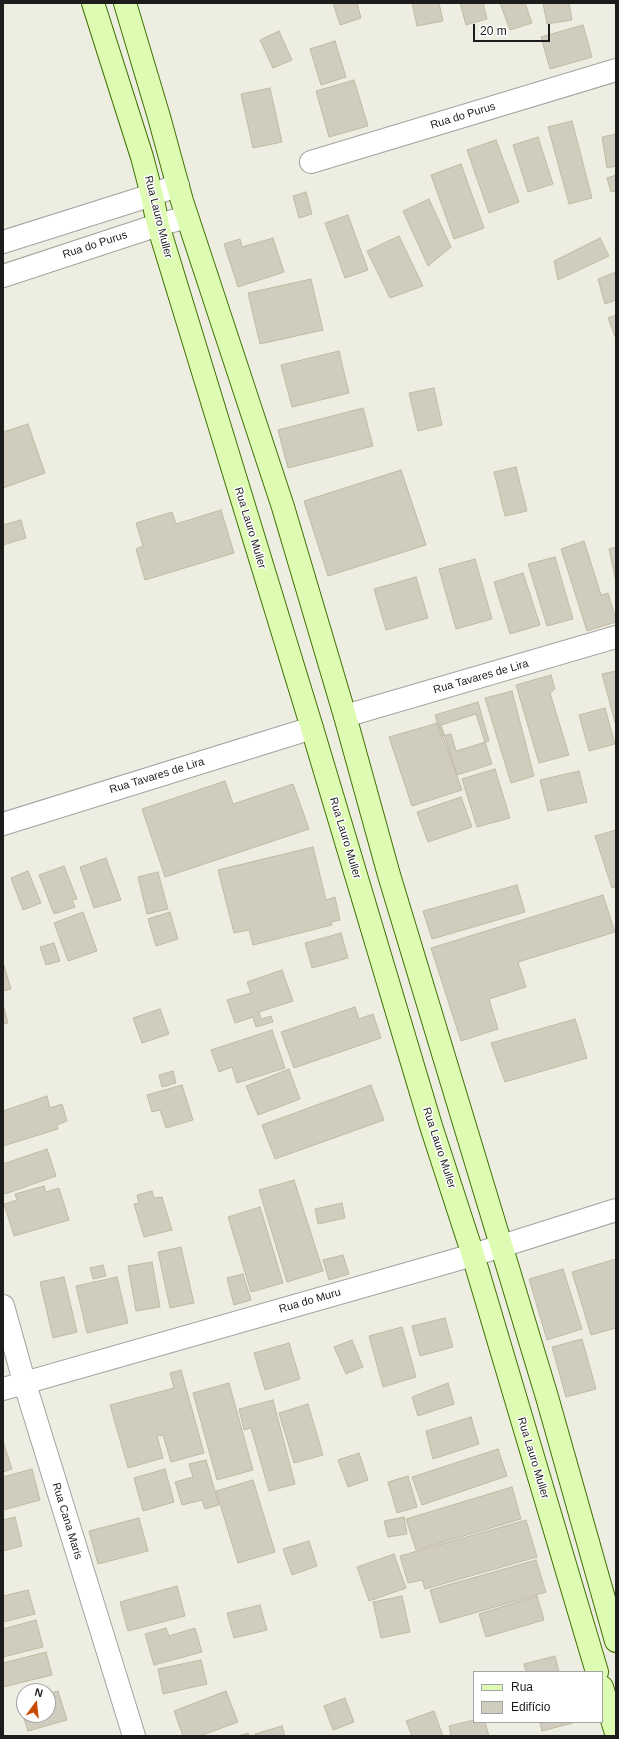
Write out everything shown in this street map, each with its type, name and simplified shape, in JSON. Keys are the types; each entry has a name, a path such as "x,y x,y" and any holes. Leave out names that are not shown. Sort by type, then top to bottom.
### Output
{"street":[{"name":"Rua Lauro Muller","path":"93,3 142,157 158,225 312,728 431,1126 473,1255 597,1671"},
{"path":"125,3 188,217 283,507 345,716 389,875 465,1122 500,1245 549,1404 615,1638 589,1645"},
{"name":"Rua do Purus","path":"310,162 616,70"},
{"path":"3,242 152,196 178,185"},
{"name":"Rua do Purus","path":"3,276 158,225 188,217"},
{"name":"Rua Tavares de Lira","path":"345,716 616,637"},
{"name":"Rua Tavares de Lira","path":"3,824 312,728"},
{"name":"Rua do Muru","path":"3,1388 473,1255 500,1245 616,1210"},
{"name":"Rua Cana Maris","path":"3,1306 24,1381 134,1736"},
{"path":"603,1690 616,1734"}],"building":[{"path":"333,3 357,3 361,18 340,25"},
{"path":"412,3 439,3 443,21 417,26"},
{"path":"460,3 483,3 487,19 466,25"},
{"path":"500,3 525,3 532,23 510,30"},
{"path":"543,3 569,3 572,20 547,24"},
{"path":"583,25 592,57 550,69 541,37"},
{"path":"279,31 292,60 273,68 260,40"},
{"path":"335,41 346,77 321,85 310,49"},
{"path":"354,80 368,126 329,137 316,91"},
{"path":"270,88 282,142 253,148 241,94"},
{"path":"572,121 592,198 569,204 548,127"},
{"path":"616,134 616,166 607,168 602,137"},
{"path":"538,137 553,184 528,192 513,145"},
{"path":"496,140 519,202 489,213 467,150"},
{"path":"461,164 484,228 454,239 431,175"},
{"path":"616,175 616,191 611,192 607,178"},
{"path":"306,192 312,214 299,218 293,196"},
{"path":"429,199 451,247 428,266 403,211"},
{"path":"348,215 368,270 345,278 325,223"},
{"path":"399,236 423,286 390,298 367,251"},
{"path":"273,238 284,272 238,287 224,244 240,239 242,247"},
{"path":"600,238 609,256 558,280 554,261"},
{"path":"616,272 616,300 605,304 598,279"},
{"path":"311,279 323,330 260,344 248,293"},
{"path":"616,315 616,339 608,318"},
{"path":"339,351 349,393 292,407 281,365"},
{"path":"434,388 442,425 418,431 409,393"},
{"path":"363,408 373,446 288,468 278,430"},
{"path":"28,424 45,473 3,488 3,432"},
{"path":"516,467 527,511 505,516 494,472"},
{"path":"401,470 426,545 328,576 304,501"},
{"path":"221,510 234,553 145,580 136,549 143,546 136,523 172,512 176,524"},
{"path":"21,520 26,538 3,545 3,525"},
{"path":"584,541 601,595 608,593 616,619 616,622 587,631 561,549"},
{"path":"616,547 616,582 609,549"},
{"path":"555,557 573,619 547,626 528,564"},
{"path":"475,559 492,619 456,629 439,569"},
{"path":"523,573 540,625 510,634 494,582"},
{"path":"416,577 428,618 386,630 374,589"},
{"path":"616,671 616,726 602,674"},
{"path":"551,675 555,689 550,693 569,755 539,763 516,685"},
{"path":"512,691 534,776 511,783 485,698"},
{"path":"478,702 489,741 456,751 451,734 441,736 435,715"},
{"path":"605,708 615,744 589,751 579,715"},
{"path":"476,714 492,764 457,775 441,725"},
{"path":"438,723 462,790 412,806 389,737"},
{"path":"495,769 510,818 477,827 462,779"},
{"path":"579,771 587,802 548,811 540,780"},
{"path":"225,781 233,804 293,784 309,829 165,877 142,809"},
{"path":"461,797 472,827 428,842 417,812"},
{"path":"616,830 616,887 612,888 595,836"},
{"path":"313,847 326,900 335,897 340,920 331,922 332,925 253,945 249,930 234,933 218,870"},
{"path":"106,858 121,900 94,908 80,867"},
{"path":"64,866 77,899 72,900 75,907 54,914 39,875"},
{"path":"28,871 41,903 23,910 11,878"},
{"path":"158,872 168,909 147,914 138,877"},
{"path":"517,885 525,912 432,939 423,911"},
{"path":"603,895 615,932 518,962 526,987 489,999 498,1029 461,1041 431,948"},
{"path":"83,912 97,951 68,961 54,923"},
{"path":"170,912 178,939 156,946 148,919"},
{"path":"341,933 348,958 312,968 305,943"},
{"path":"54,943 60,961 46,965 40,947"},
{"path":"3,962 11,989 3,991"},
{"path":"282,970 293,1001 259,1012 261,1019 271,1016 273,1022 256,1027 253,1017 235,1023 227,1000 251,993 247,982"},
{"path":"3,1004 8,1023 3,1024"},
{"path":"355,1007 359,1019 373,1014 381,1038 294,1068 281,1032"},
{"path":"160,1009 169,1034 142,1043 133,1018"},
{"path":"575,1019 587,1058 505,1082 491,1043"},
{"path":"272,1030 285,1068 237,1083 232,1067 219,1072 211,1050"},
{"path":"289,1069 300,1099 258,1115 246,1086"},
{"path":"173,1071 176,1083 162,1087 159,1075"},
{"path":"182,1085 193,1120 166,1128 160,1110 152,1112 147,1095"},
{"path":"371,1085 384,1120 275,1159 262,1125"},
{"path":"47,1096 50,1108 62,1104 67,1121 57,1125 58,1129 3,1146 3,1111"},
{"path":"47,1149 56,1176 5,1194 3,1187 3,1164"},
{"path":"294,1180 323,1271 287,1282 259,1190"},
{"path":"44,1186 46,1192 59,1188 69,1220 14,1236 4,1204 17,1200 15,1194"},
{"path":"152,1191 154,1198 162,1197 172,1230 144,1237 134,1204 139,1203 137,1195"},
{"path":"342,1203 345,1218 318,1224 315,1209"},
{"path":"260,1207 283,1283 251,1292 228,1217"},
{"path":"181,1247 194,1303 170,1308 158,1252"},
{"path":"343,1255 349,1274 329,1280 323,1260"},
{"path":"616,1259 616,1328 591,1335 572,1272"},
{"path":"152,1262 160,1307 136,1311 128,1266"},
{"path":"103,1265 106,1276 93,1279 90,1268"},
{"path":"563,1269 582,1329 547,1340 529,1279"},
{"path":"243,1274 251,1300 234,1305 227,1278"},
{"path":"64,1277 77,1332 53,1338 40,1282"},
{"path":"117,1277 128,1323 87,1333 76,1286"},
{"path":"445,1318 453,1347 420,1356 412,1326"},
{"path":"402,1327 416,1377 383,1387 369,1336"},
{"path":"582,1339 596,1389 566,1397 552,1347"},
{"path":"352,1340 363,1367 346,1374 334,1347"},
{"path":"289,1343 300,1379 265,1390 254,1353"},
{"path":"181,1370 204,1453 171,1462 163,1435 157,1436 163,1458 128,1468 110,1405 174,1388 170,1373"},
{"path":"229,1383 253,1470 217,1480 193,1393"},
{"path":"448,1383 454,1404 418,1416 412,1397"},
{"path":"273,1400 295,1484 269,1491 251,1428 244,1430 239,1409"},
{"path":"308,1404 323,1455 294,1463 279,1413"},
{"path":"471,1417 479,1444 433,1459 426,1431"},
{"path":"3,1441 12,1469 3,1472"},
{"path":"498,1449 507,1476 422,1505 412,1477"},
{"path":"359,1453 368,1480 348,1487 338,1460"},
{"path":"206,1460 219,1505 205,1509 202,1500 182,1505 175,1482 193,1477 189,1464"},
{"path":"32,1469 40,1500 3,1510 3,1477"},
{"path":"165,1469 174,1502 143,1511 134,1478"},
{"path":"408,1476 417,1507 397,1513 388,1482"},
{"path":"253,1480 275,1552 238,1563 216,1491"},
{"path":"512,1487 521,1519 416,1550 406,1519"},
{"path":"15,1517 22,1546 3,1551 3,1520"},
{"path":"404,1517 407,1534 388,1537 384,1521"},
{"path":"139,1518 148,1551 98,1564 89,1531"},
{"path":"526,1520 537,1557 425,1589 422,1580 408,1583 400,1556"},
{"path":"309,1541 317,1566 292,1575 283,1549"},
{"path":"394,1554 406,1588 369,1601 357,1567"},
{"path":"536,1560 546,1592 440,1623 430,1590"},
{"path":"177,1586 185,1616 128,1631 120,1602"},
{"path":"28,1590 35,1614 3,1622 3,1596"},
{"path":"402,1596 410,1632 381,1638 373,1602"},
{"path":"537,1596 544,1620 486,1637 479,1614"},
{"path":"260,1605 267,1630 234,1638 227,1613"},
{"path":"36,1620 43,1647 3,1657 3,1629"},
{"path":"166,1628 169,1636 195,1628 202,1652 154,1665 145,1634"},
{"path":"46,1652 52,1675 3,1687 3,1663"},
{"path":"555,1656 559,1671 526,1671 524,1664"},
{"path":"201,1660 207,1684 163,1694 158,1669"},
{"path":"58,1691 67,1720 28,1731 25,1723 56,1723 56,1692"},
{"path":"226,1691 238,1722 200,1736 183,1736 174,1711"},
{"path":"345,1698 354,1722 333,1730 324,1706"},
{"path":"434,1711 443,1736 412,1736 406,1721"},
{"path":"473,1720 473,1723 485,1723 489,1736 451,1736 449,1726"},
{"path":"540,1723 573,1723 542,1731"},
{"path":"282,1726 285,1736 255,1736 255,1734"},
{"path":"248,1733 249,1736 238,1736"}]}
